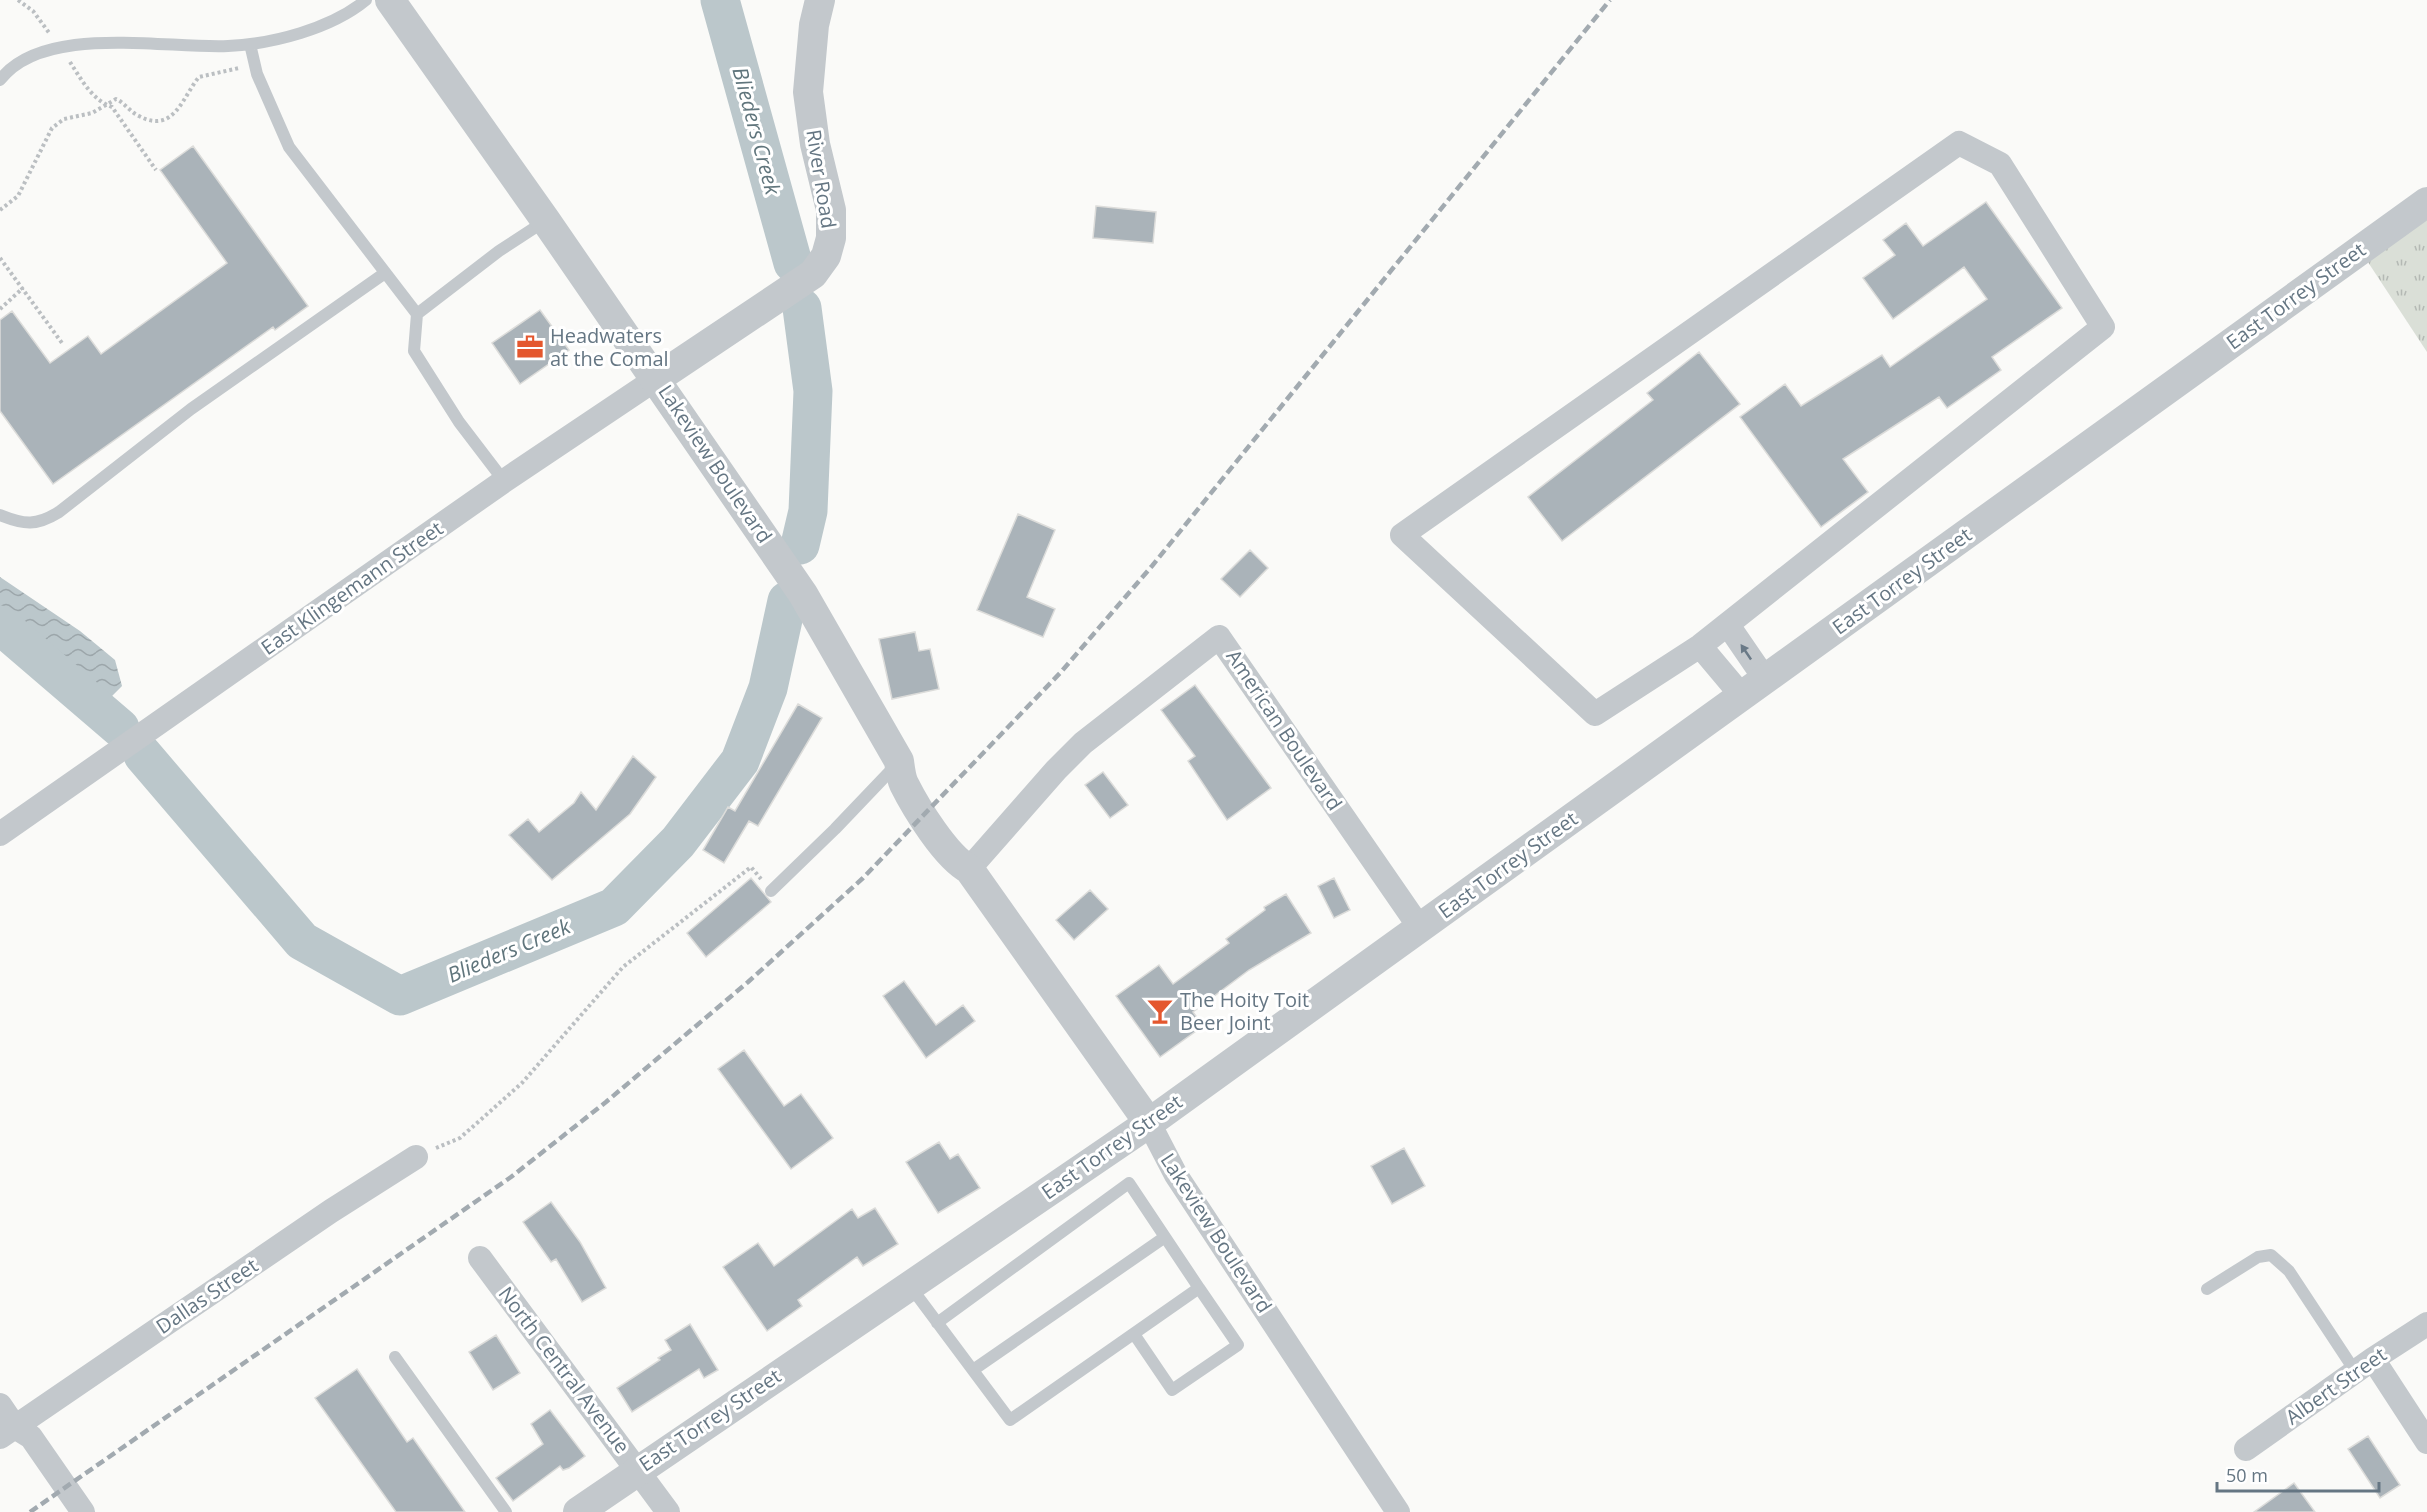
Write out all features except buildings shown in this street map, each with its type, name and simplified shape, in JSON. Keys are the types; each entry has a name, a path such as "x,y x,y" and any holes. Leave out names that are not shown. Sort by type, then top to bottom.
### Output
{"street":[{"name":"Lakeview Boulevard","path":"390,0 656,379 813,608 899,762 903,782 924,816 957,862 969,869 1149,1123 1176,1175 1398,1512"},
{"name":"River Road","path":"656,379 813,274 826,256 831,238 831,210 815,144 808,92 814,26 820,0"},
{"path":"1959,142 2001,164 2103,327 1700,646 1595,714 1402,535 1959,142"},
{"name":"East Torrey Street","path":"578,1512 1149,1123 2427,202"},
{"name":"East Klingemann Street","path":"0,834 504,481 656,379"},
{"path":"1728,625 1753,688"},
{"name":"American Boulevard","path":"969,869 1056,770 1083,743 1219,637 1420,928"},
{"path":"1700,646 1753,688"},
{"name":"Dallas Street","path":"8,1432 331,1210 416,1156"},
{"name":"North Central Avenue","path":"480,1258 668,1512"},
{"name":"Albert Street","path":"2246,1449 2364,1365 2427,1324"},
{"path":"2364,1365 2427,1442"},
{"path":"0,1405 8,1432 64,1512"},
{"path":"8,1432 31,1437 82,1512"}],"lane":[{"path":"0,80 8,69 46,50 123,44 174,46 250,44 270,41 309,30 366,0"},
{"path":"250,44 255,66 289,147 417,314 414,351 459,422 504,481"},
{"path":"417,314 499,251 546,221"},
{"path":"0,515 22,523 42,522 59,512 191,409 385,273"},
{"path":"771,891 899,762"},
{"path":"938,1323 1129,1183 1238,1345 1172,1390 1134,1334"},
{"path":"973,1370 1166,1237"},
{"path":"2207,1289 2258,1257 2271,1255 2289,1271 2364,1365"},
{"path":"910,1285 1010,1420 1199,1288"},
{"path":"395,1357 506,1512"}],"path":[{"path":"18,0 33,11 87,88 104,104 112,107 156,170"},
{"path":"0,210 18,196 52,128 64,119 92,112 116,99 141,118 159,120 179,110 200,77 255,66"},
{"path":"0,258 62,343"},
{"path":"0,309 23,288"},
{"path":"416,1156 460,1138 522,1083 623,967 751,867 771,891"}],"green space":[{"path":"2427,202 2427,352 2360,250"}],"water":[{"path":"0,577 80,631 115,660 122,686 110,698 82,712 32,663 0,639"}],"waterway":[{"name":"Blieders Creek","path":"720,0 793,263"},
{"name":"Blieders Creek","path":"800,545 808,511 813,391 802,308"},
{"name":"Blieders Creek","path":"143,755 302,941 400,996 614,907 678,842 740,761 768,688 787,601"},
{"name":"Blieders Creek","path":"0,625 120,728"}],"railway":[{"path":"30,1512 511,1177 606,1102 748,982 863,878 1061,672 1152,566 1610,0"}],"place":[{"name":"Headwaters at the Comal","path":"530,347"},
{"name":"The Hoity Toit Beer Joint","path":"1160,1011"}]}
